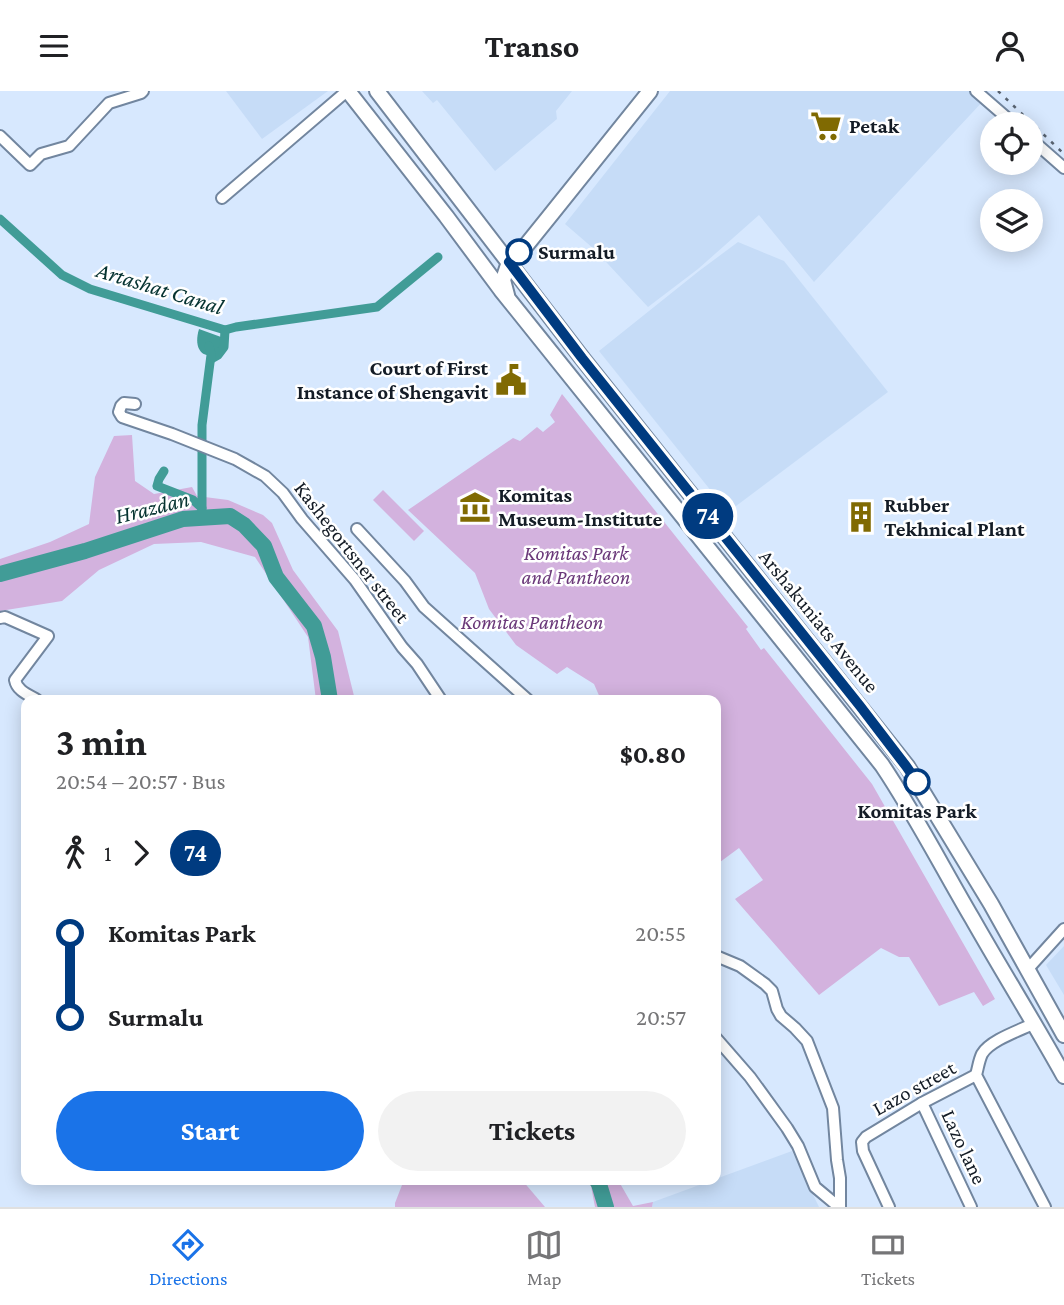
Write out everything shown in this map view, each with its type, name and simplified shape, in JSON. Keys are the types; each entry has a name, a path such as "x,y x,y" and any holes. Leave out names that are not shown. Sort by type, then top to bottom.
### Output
{"main road":[{"name":"Arshakuniats Avenue","path":"347,91 882,765 1063,1072"},
{"name":"Arshakuniats Avenue","path":"377,91 590,369 906,766 991,904 1064,1035"},
{"path":"508,296 503,280 509,262 527,244 650,91"},
{"path":"493,242 505,245 527,244"},
{"path":"475,254 488,260 509,262"}],"street":[{"path":"0,136 30,166 41,154 69,146 109,103 143,91"},
{"path":"222,198 347,91"},
{"path":"976,91 1000,112"},
{"path":"1043,150 1064,168"},
{"name":"Kashegortsner street","path":"135,404 124,403 118,412 122,417 235,459 265,476 283,493 355,580 438,695"},
{"name":"Kashegortsner street","path":"357,529 405,581 430,614 522,695"},
{"path":"0,618 5,617 48,636 15,680 16,686 28,695"},
{"path":"1027,969 1064,929"},
{"path":"721,958 740,966 765,984 772,991 781,1016 807,1041 833,1108 840,1207"},
{"path":"1035,1023 1002,1038 985,1050 976,1075 1045,1207"},
{"path":"721,1044 750,1077 798,1146 815,1187 840,1207"},
{"name":"Lazo street","path":"889,1207 861,1144 866,1137 922,1103 976,1075"},
{"name":"Lazo lane","path":"922,1103 971,1207"}],"shaded area":[{"path":"226,91 328,91 262,139"},
{"path":"422,91 572,91 556,111 557,119 495,171 437,100 433,103"},
{"path":"670,91 976,91 985,99 814,282 759,215 698,269 648,307 594,249 565,224"},
{"path":"738,242 784,261 888,392 728,512 599,351"},
{"path":"199,329 221,337 221,345 213,354 202,353 199,348"},
{"path":"1064,946 1064,995 1046,965"},
{"path":"792,1151 819,1207 652,1207 653,1202 699,1185 721,1185 721,1177"}],"green space":[{"name":"Komitas Park and Pantheon","path":"562,394 748,627 746,629 761,650 764,648 872,784 995,999 983,1006 974,992 939,1006 909,957 899,957 881,948 819,995 735,899 763,880 739,848 721,861 721,695 599,695 594,684 567,667 557,674 516,645 489,609 475,573 408,510 513,438 520,441 537,427 543,432 555,422 550,415"},
{"path":"132,435 135,481 154,494 192,487 197,496 228,500 263,515 272,523 293,570 338,631 354,695 315,695 308,637 255,557 201,542 154,544 99,570 62,601 0,611 0,559 50,542 89,524 95,477 114,436"},
{"path":"383,490 424,531 414,541 373,500"},
{"path":"402,1185 526,1185 545,1207 395,1207"},
{"path":"621,1185 633,1206 653,1202 652,1207 595,1207 591,1186"}],"waterway":[{"name":"Artashat Canal","path":"0,219 62,275 90,289 225,330 377,307 438,257"},
{"path":"211,359 224,347 225,330"},
{"path":"202,517 202,425 211,355 209,346"},
{"path":"164,471 157,486 193,500 202,508"},
{"name":"Hrazdan","path":"0,574 85,551 183,519 230,516 244,525 264,546 276,577 314,626 323,657 329,695"},
{"name":"Hrazdan","path":"599,1185 606,1207"}],"railway":[{"path":"998,91 1064,154"}],"bus line":[{"name":"74","path":"519,252 509,262 525,284 860,706 917,782"}],"place":[{"name":"Petak","path":"826,126"},
{"name":"Surmalu","path":"519,252"},
{"name":"Court of First Instance of Shengavit","path":"511,380"},
{"name":"Komitas Museum-Institute","path":"475,507"},
{"name":"Rubber Tekhnical Plant","path":"861,517"},
{"name":"Komitas Park","path":"917,782"}],"park label":[{"name":"Komitas Pantheon","path":"532,622"}]}
